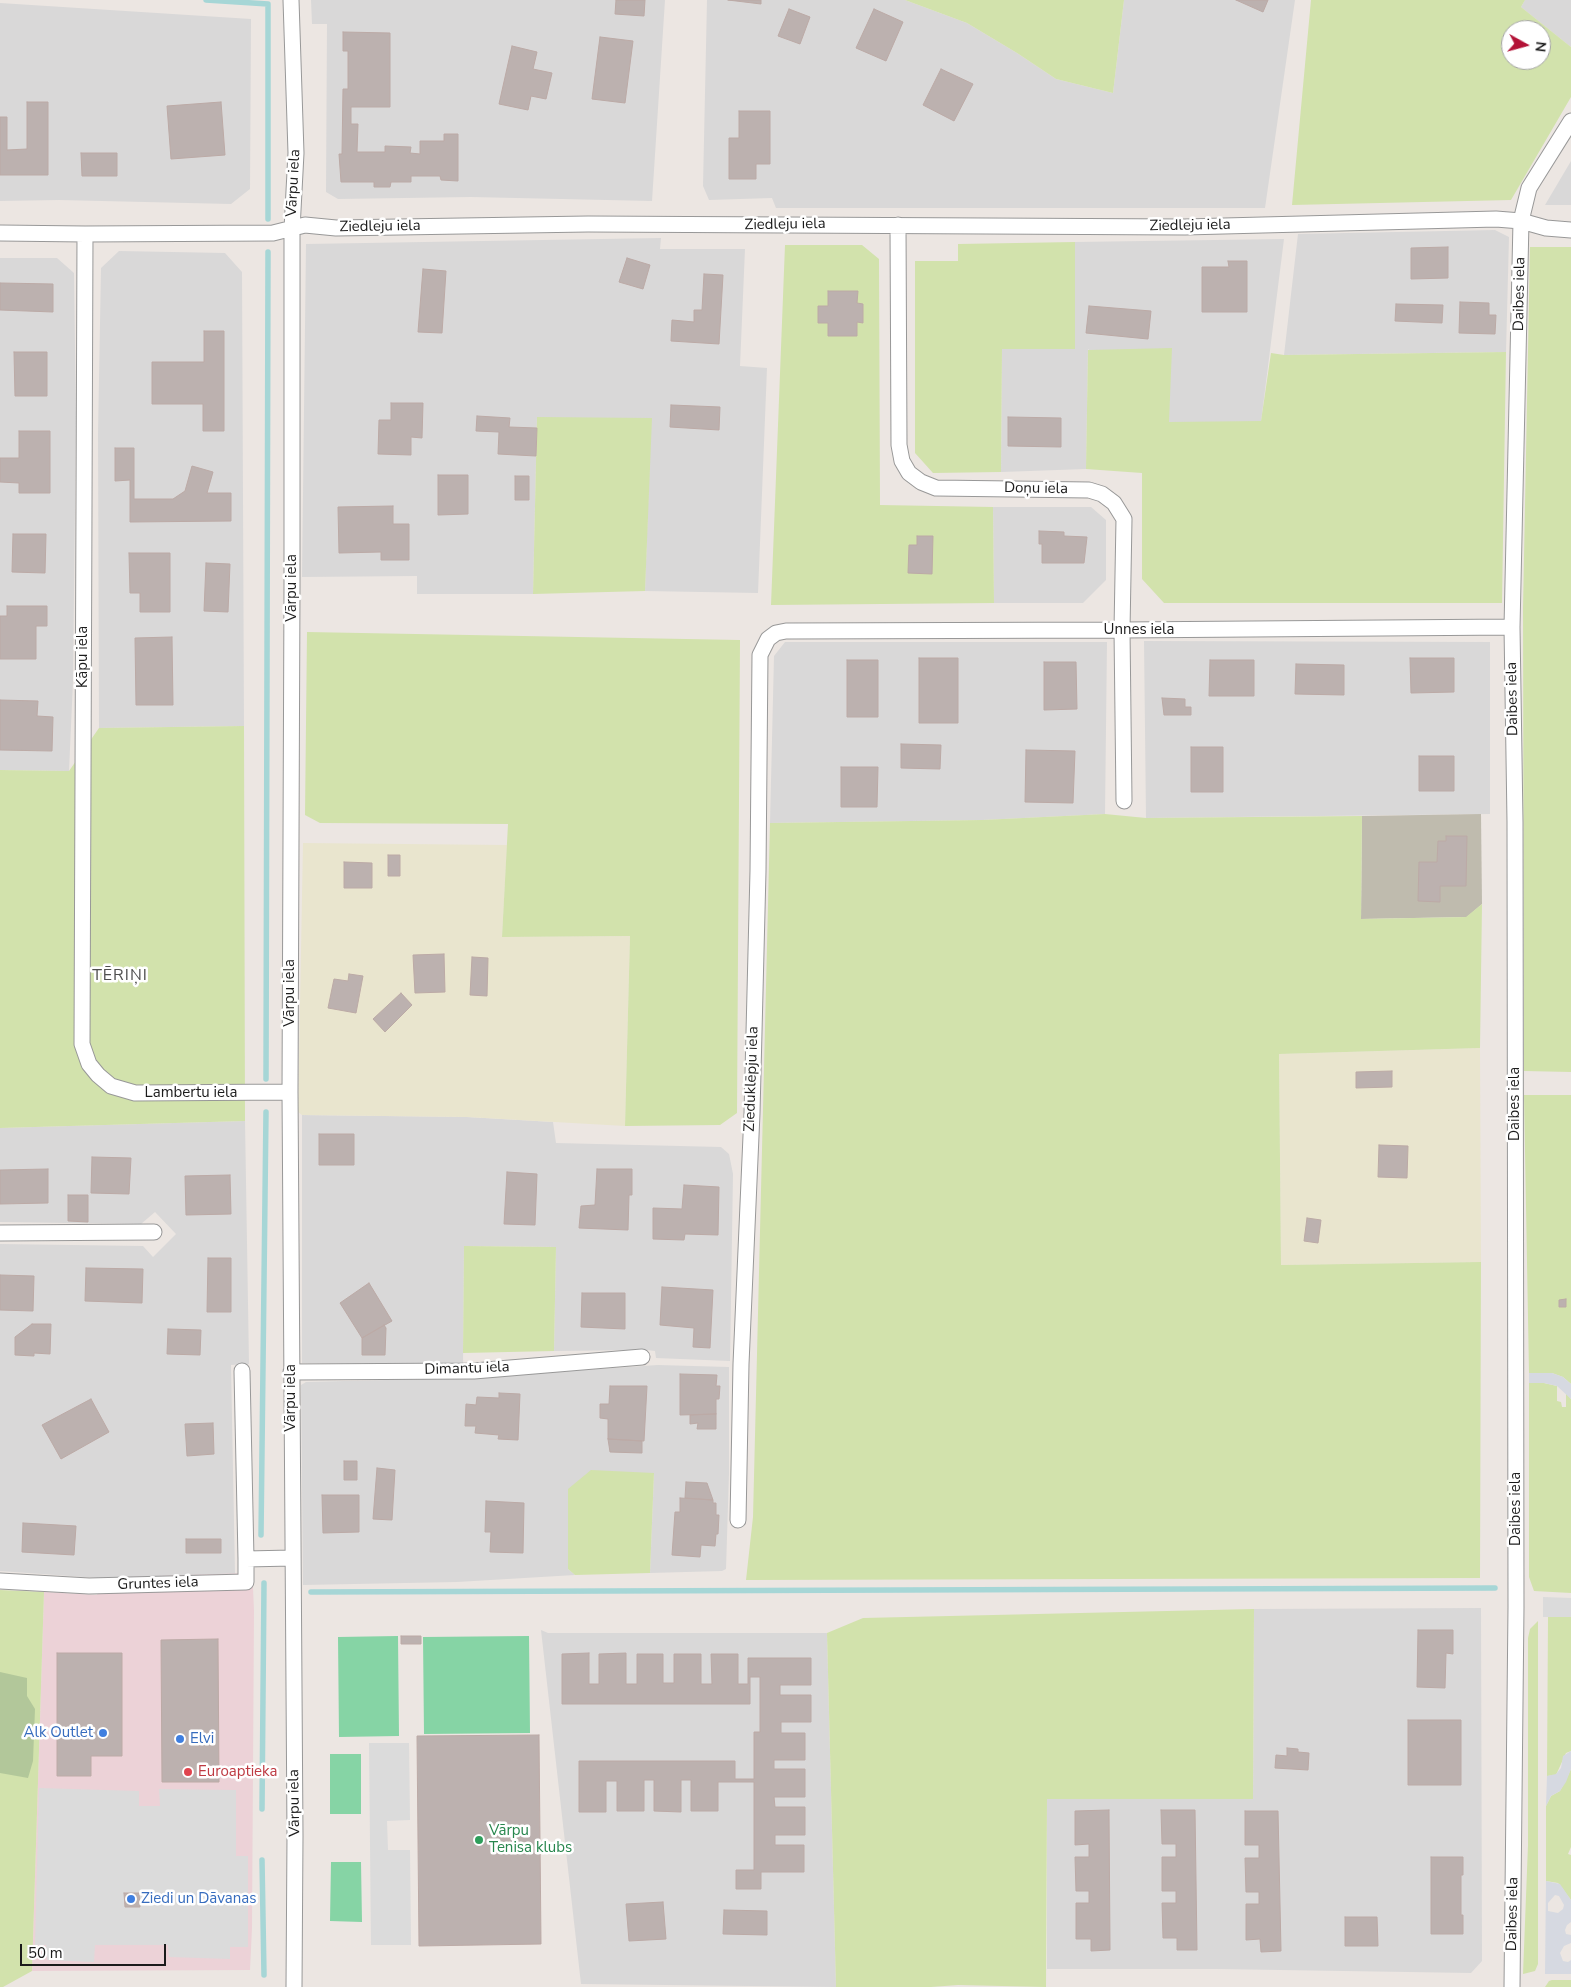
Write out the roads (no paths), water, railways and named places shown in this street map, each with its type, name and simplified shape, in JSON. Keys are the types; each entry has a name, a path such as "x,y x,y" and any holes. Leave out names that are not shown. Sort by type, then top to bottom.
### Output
{"street":[{"name":"Vārpu iela","path":"291,0 296,153 292,230 290,1092 295,1836 294,1987"},
{"name":"Daibes iela","path":"1512,1987 1516,1607 1515,822 1512,626 1521,221 1529,188 1571,120"},
{"name":"Ziedleju iela","path":"0,232 85,234 273,233 292,230 305,225 336,228 588,224 763,226 898,224 1185,227 1496,219 1521,221 1546,228 1571,230"},
{"name":"Doņu iela","path":"898,224 899,445 902,460 909,473 920,482 936,488 1089,490 1102,494 1114,503 1124,519 1122,630 1124,801"},
{"name":"Kāpu iela","path":"85,234 82,1044 89,1064 98,1075"},
{"name":"Unnes iela","path":"768,639 776,633 786,631 1512,626"},
{"name":"Zieduklēpju iela","path":"738,1520 741,1364 752,1112 758,870 760,655 768,639"},
{"name":"Lambertu iela","path":"98,1075 111,1086 135,1093 290,1092"},
{"path":"0,1233 154,1232"},
{"name":"Dimantu iela","path":"291,1372 474,1371 642,1357"},
{"path":"242,1371 246,1559 292,1558"},
{"name":"Gruntes iela","path":"0,1581 89,1586 246,1582 246,1559"}],"waterway":[{"path":"206,0 268,4 268,219"},
{"path":"266,1079 268,252"},
{"path":"261,1535 266,1112"},
{"path":"262,1809 264,1583"},
{"path":"311,1592 1495,1588"},
{"path":"262,1860 264,1975"}],"place":[{"name":"Alk Outlet","path":"103,1733"},
{"name":"Elvi","path":"180,1739"},
{"name":"Euroaptieka","path":"188,1772"},
{"name":"Vārpu Tenisa klubs","path":"479,1840"},
{"name":"Ziedi un Dāvanas","path":"131,1899"}],"district":[{"name":"TĒRIŅI","path":"120,976"}]}
